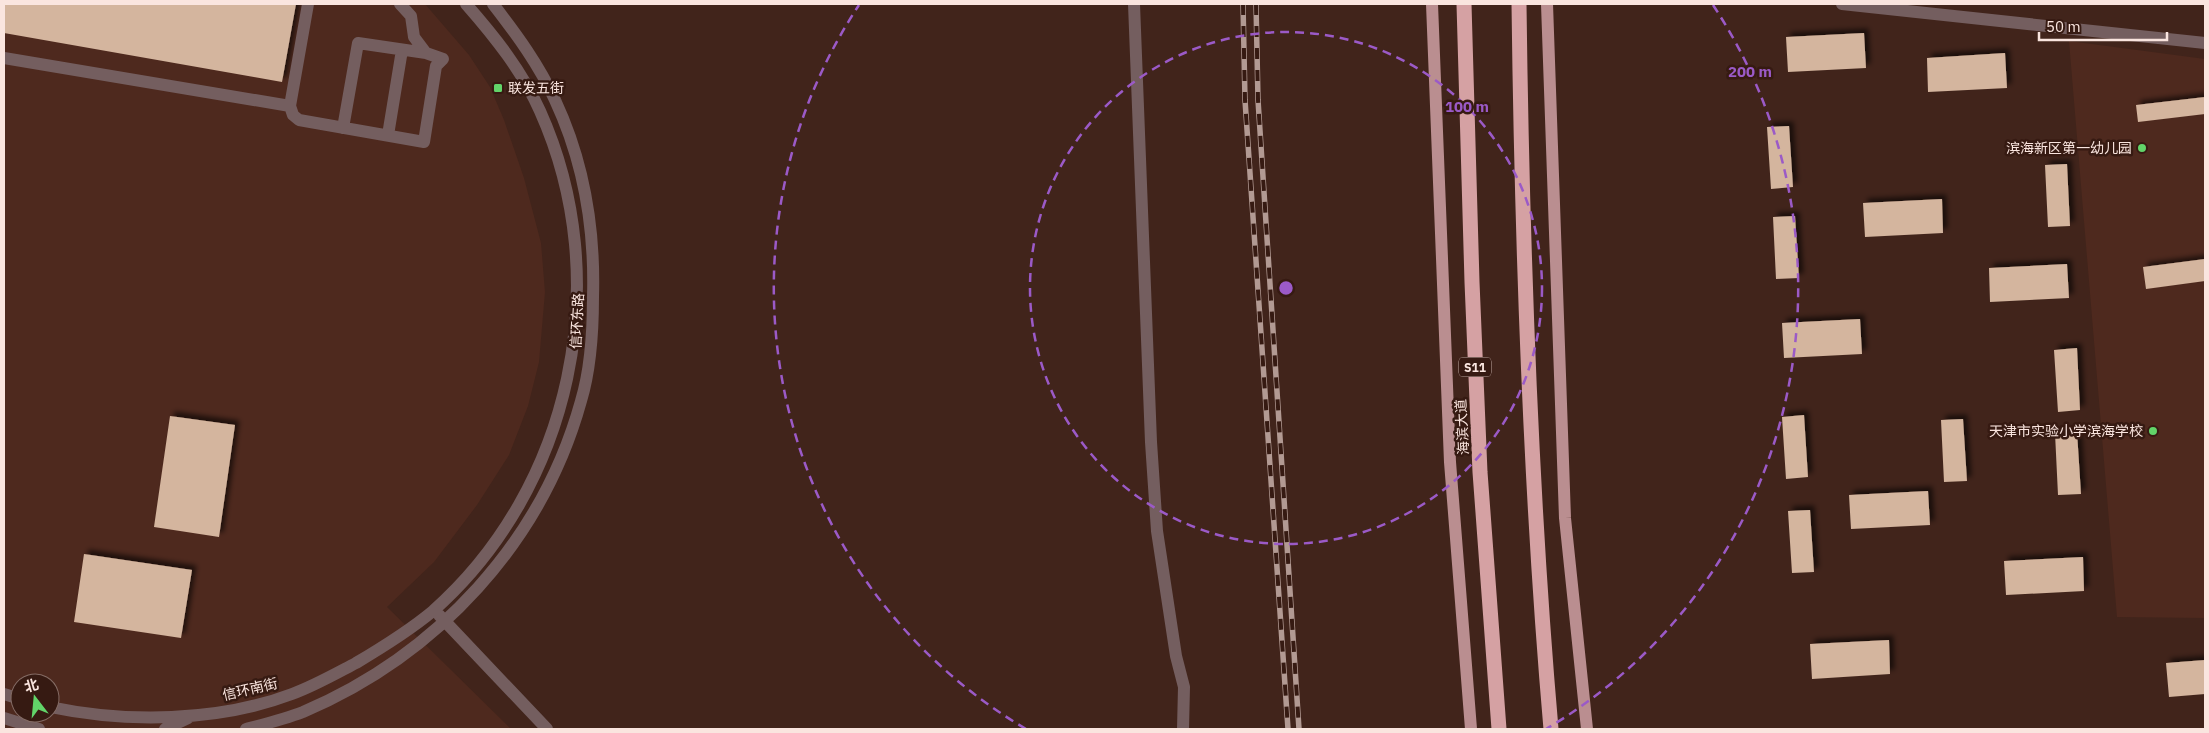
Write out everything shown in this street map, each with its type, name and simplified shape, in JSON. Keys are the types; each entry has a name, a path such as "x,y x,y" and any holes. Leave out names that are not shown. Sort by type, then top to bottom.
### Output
{"highway":[{"name":"海滨大道","path":"1464,4 1472,282 1480,472 1499,729"},
{"path":"1519,4 1525,324 1542,631 1551,729"}],"main road":[{"path":"1432,4 1450,462 1471,729"},
{"path":"1547,4 1565,518 1587,729"}],"street":[{"path":"308,4 290,106 293,115 299,120 343,128 388,135 424,142 436,66 443,59 426,53 358,43 343,128"},
{"path":"400,4 411,16 414,37 426,53"},
{"name":"信环东路","path":"434,609 458,585 497,537 540,464 560,409 567,383 578,281 572,228 562,173 540,111 503,47 466,4"},
{"name":"信环东路","path":"445,621 480,586 516,543 544,494 564,450 582,400 593,326 593,238 584,184 576,156 556,102 543,76 528,50 493,4"},
{"path":"1134,4 1151,442 1157,523 1176,656 1184,687 1184,729"},
{"path":"1842,4 2205,43"},
{"path":"388,135 402,50"},
{"path":"4,58 290,106"},
{"path":"434,609 547,729"},
{"name":"信环南街","path":"60,709 125,723 152,723 290,695 316,684 394,640 434,609"},
{"path":"246,729 301,712 364,682 396,661 445,621"},
{"path":"165,729 186,718 204,713"},
{"path":"4,718 40,729"}],"shaded area":[{"path":"4,4 425,4 469,55 490,87 504,120 524,178 541,243 545,292 539,362 528,406 509,455 477,505 434,562 387,607 511,729 4,729"},
{"name":"天津市实验小学滨海学校","path":"2069,41 2205,59 2205,618 2117,617"}],"building":[{"path":"4,4 296,4 282,82 4,33"},
{"path":"1864,33 1866,68 1788,72 1786,37"},
{"path":"2005,53 2007,88 1928,92 1927,58"},
{"path":"2205,97 2205,114 2138,122 2136,105"},
{"path":"1789,126 1793,187 1771,189 1767,127"},
{"path":"2067,164 2070,226 2048,227 2045,165"},
{"path":"1942,199 1943,233 1865,237 1863,203"},
{"path":"1795,216 1799,278 1776,279 1773,217"},
{"path":"2205,259 2205,281 2146,289 2143,267"},
{"path":"2067,264 2069,298 1990,302 1989,268"},
{"path":"1860,319 1862,354 1784,358 1782,323"},
{"path":"2077,348 2080,410 2058,412 2054,350"},
{"path":"1804,415 1808,477 1786,479 1782,417"},
{"path":"170,416 235,425 219,537 154,527"},
{"path":"1963,419 1967,481 1944,482 1941,420"},
{"path":"2077,432 2081,494 2058,495 2055,433"},
{"path":"1928,491 1930,525 1851,529 1849,495"},
{"path":"1810,510 1814,572 1792,573 1788,511"},
{"path":"84,554 192,570 181,638 74,622"},
{"path":"2083,557 2084,591 2006,595 2004,561"},
{"path":"1889,640 1890,674 1812,679 1810,644"},
{"path":"2205,660 2205,694 2169,697 2166,663"}],"railway":[{"path":"1243,4 1245,100 1288,729"},
{"path":"1256,4 1258,100 1299,729"}],"place":[{"name":"联发五街","path":"498,88"},
{"name":"滨海新区第一幼儿园","path":"2142,148"},
{"name":"天津市实验小学滨海学校","path":"2153,431"}]}
